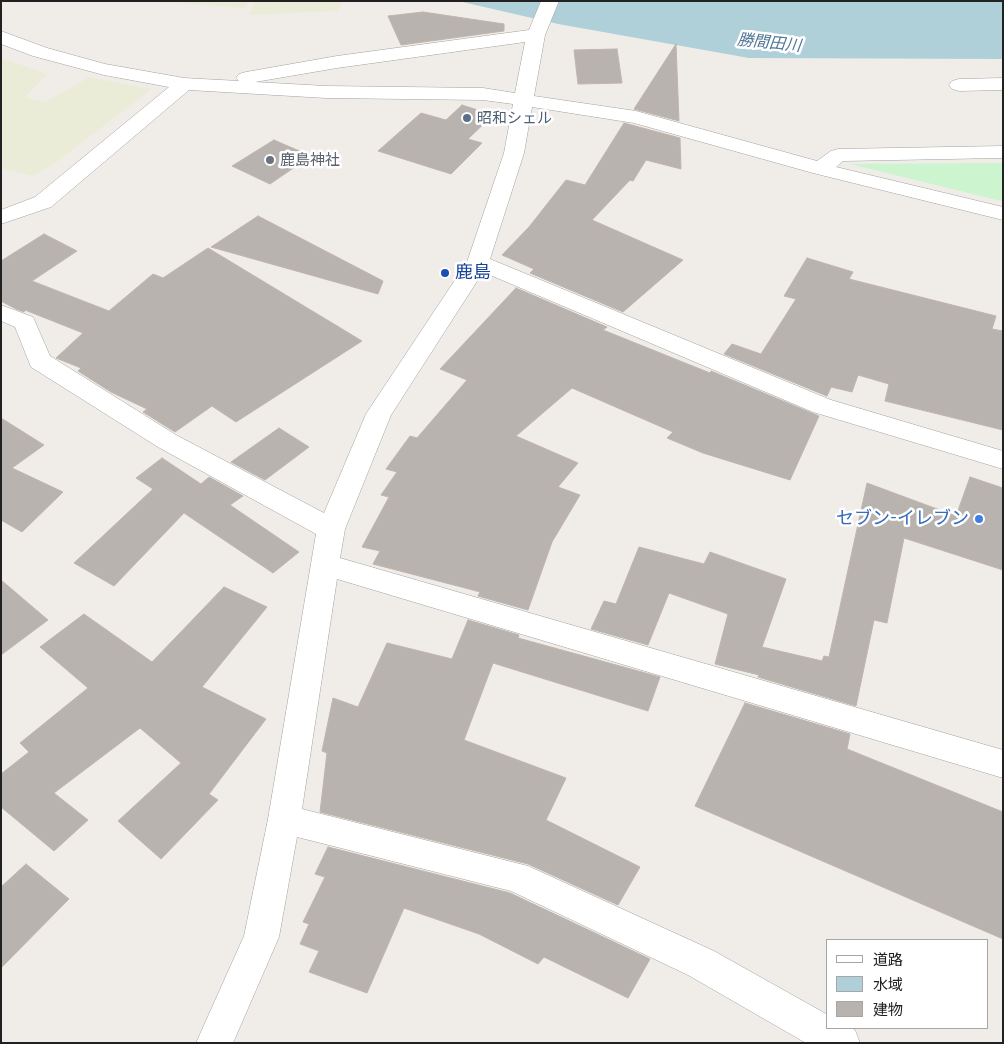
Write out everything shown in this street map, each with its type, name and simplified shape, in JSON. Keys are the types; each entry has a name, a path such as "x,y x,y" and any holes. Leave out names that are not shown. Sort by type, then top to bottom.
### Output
{"street":[{"path":"214,1043 261,937 284,819 331,529 379,414 478,262 514,153 538,31 550,1"},
{"path":"234,88 248,76 538,31"},
{"path":"1,37 40,52 104,69 184,84 326,92 483,94 636,117 820,169 1003,214"},
{"path":"1,217 43,202 184,84"},
{"path":"959,85 1003,84"},
{"path":"820,169 838,155 1000,152"},
{"path":"478,262 822,406 1003,460"},
{"path":"1,312 25,322 40,361 167,441 331,529"},
{"path":"324,564 1003,764"},
{"path":"284,819 516,877 701,963 842,1043"}],"green space":[{"path":"147,1 248,1 246,8"},
{"path":"254,1 343,1 338,11 250,15"},
{"path":"1,58 48,74 25,97 46,102 89,77 152,89 54,164 32,176 1,168"},
{"path":"1003,163 1003,192 1001,201 850,164"}],"water":[{"name":"勝間田川","path":"458,1 1003,1 1003,59 749,58 558,24"}],"building":[{"path":"423,12 504,24 504,31 401,45 388,16"},
{"path":"676,44 679,121 634,109"},
{"path":"617,49 622,83 578,84 574,50"},
{"path":"462,105 493,115 468,139 482,143 451,174 378,151 421,113 446,120"},
{"path":"624,123 680,138 681,169 646,160 633,181 630,180 592,220 683,260 623,312 530,273 534,269 502,255 529,227 566,180 585,185"},
{"name":"鹿島神社","path":"274,140 311,156 270,184 232,166"},
{"path":"258,216 383,281 378,294 211,247"},
{"path":"44,234 77,251 32,281 109,311 153,274 163,278 208,248 362,341 236,422 212,406 175,432 143,412 147,409 111,392 78,371 81,368 56,358 83,333 25,310 24,312 16,309 1,301 1,261"},
{"path":"807,258 853,272 849,279 996,316 992,329 1003,331 1003,430 885,401 889,384 858,375 852,392 831,387 827,396 724,354 732,344 761,354 796,299 784,296"},
{"path":"516,288 607,327 603,330 710,373 711,371 819,416 790,480 703,453 667,438 673,432 572,388 516,436 578,463 558,487 580,495 552,542 528,610 478,596 480,592 373,564 380,551 362,547 389,497 381,495 397,472 386,469 410,436 417,438 467,380 440,369"},
{"path":"1,418 44,445 12,468 63,492 22,532 1,520"},
{"path":"279,428 309,447 265,480 231,462"},
{"path":"162,458 201,484 209,477 243,496 230,505 299,552 273,573 184,513 114,586 74,563 153,489 136,478"},
{"path":"970,477 1003,488 1003,570 904,538 887,623 874,620 856,706 758,677 759,675 715,664 728,614 669,593 648,645 591,629 604,601 616,604 639,547 704,564 710,552 786,579 762,647 822,661 824,656 829,657 867,483 956,516"},
{"path":"1,580 48,620 1,655"},
{"path":"224,587 267,607 202,687 266,719 209,794 218,800 161,859 118,821 181,763 140,728 54,793 88,820 54,851 1,807 1,774 29,752 20,743 88,688 40,647 84,614 152,662"},
{"path":"468,620 519,635 518,638 660,677 648,711 493,663 464,740 566,778 546,820 640,867 618,905 528,864 320,812 327,753 322,751 333,698 358,707 387,643 452,659"},
{"path":"745,703 850,734 847,749 1003,812 1003,939 695,806"},
{"path":"328,847 510,893 650,959 628,998 544,957 538,964 479,934 404,908 367,993 309,972 319,951 300,944 309,924 303,922 325,877 315,874"},
{"path":"26,864 69,899 1,968 1,887"}],"place":[{"name":"昭和シェル","path":"467,118"},
{"name":"鹿島神社","path":"270,160"},
{"name":"鹿島","path":"445,273"},
{"name":"セブン-イレブン","path":"979,519"}]}
